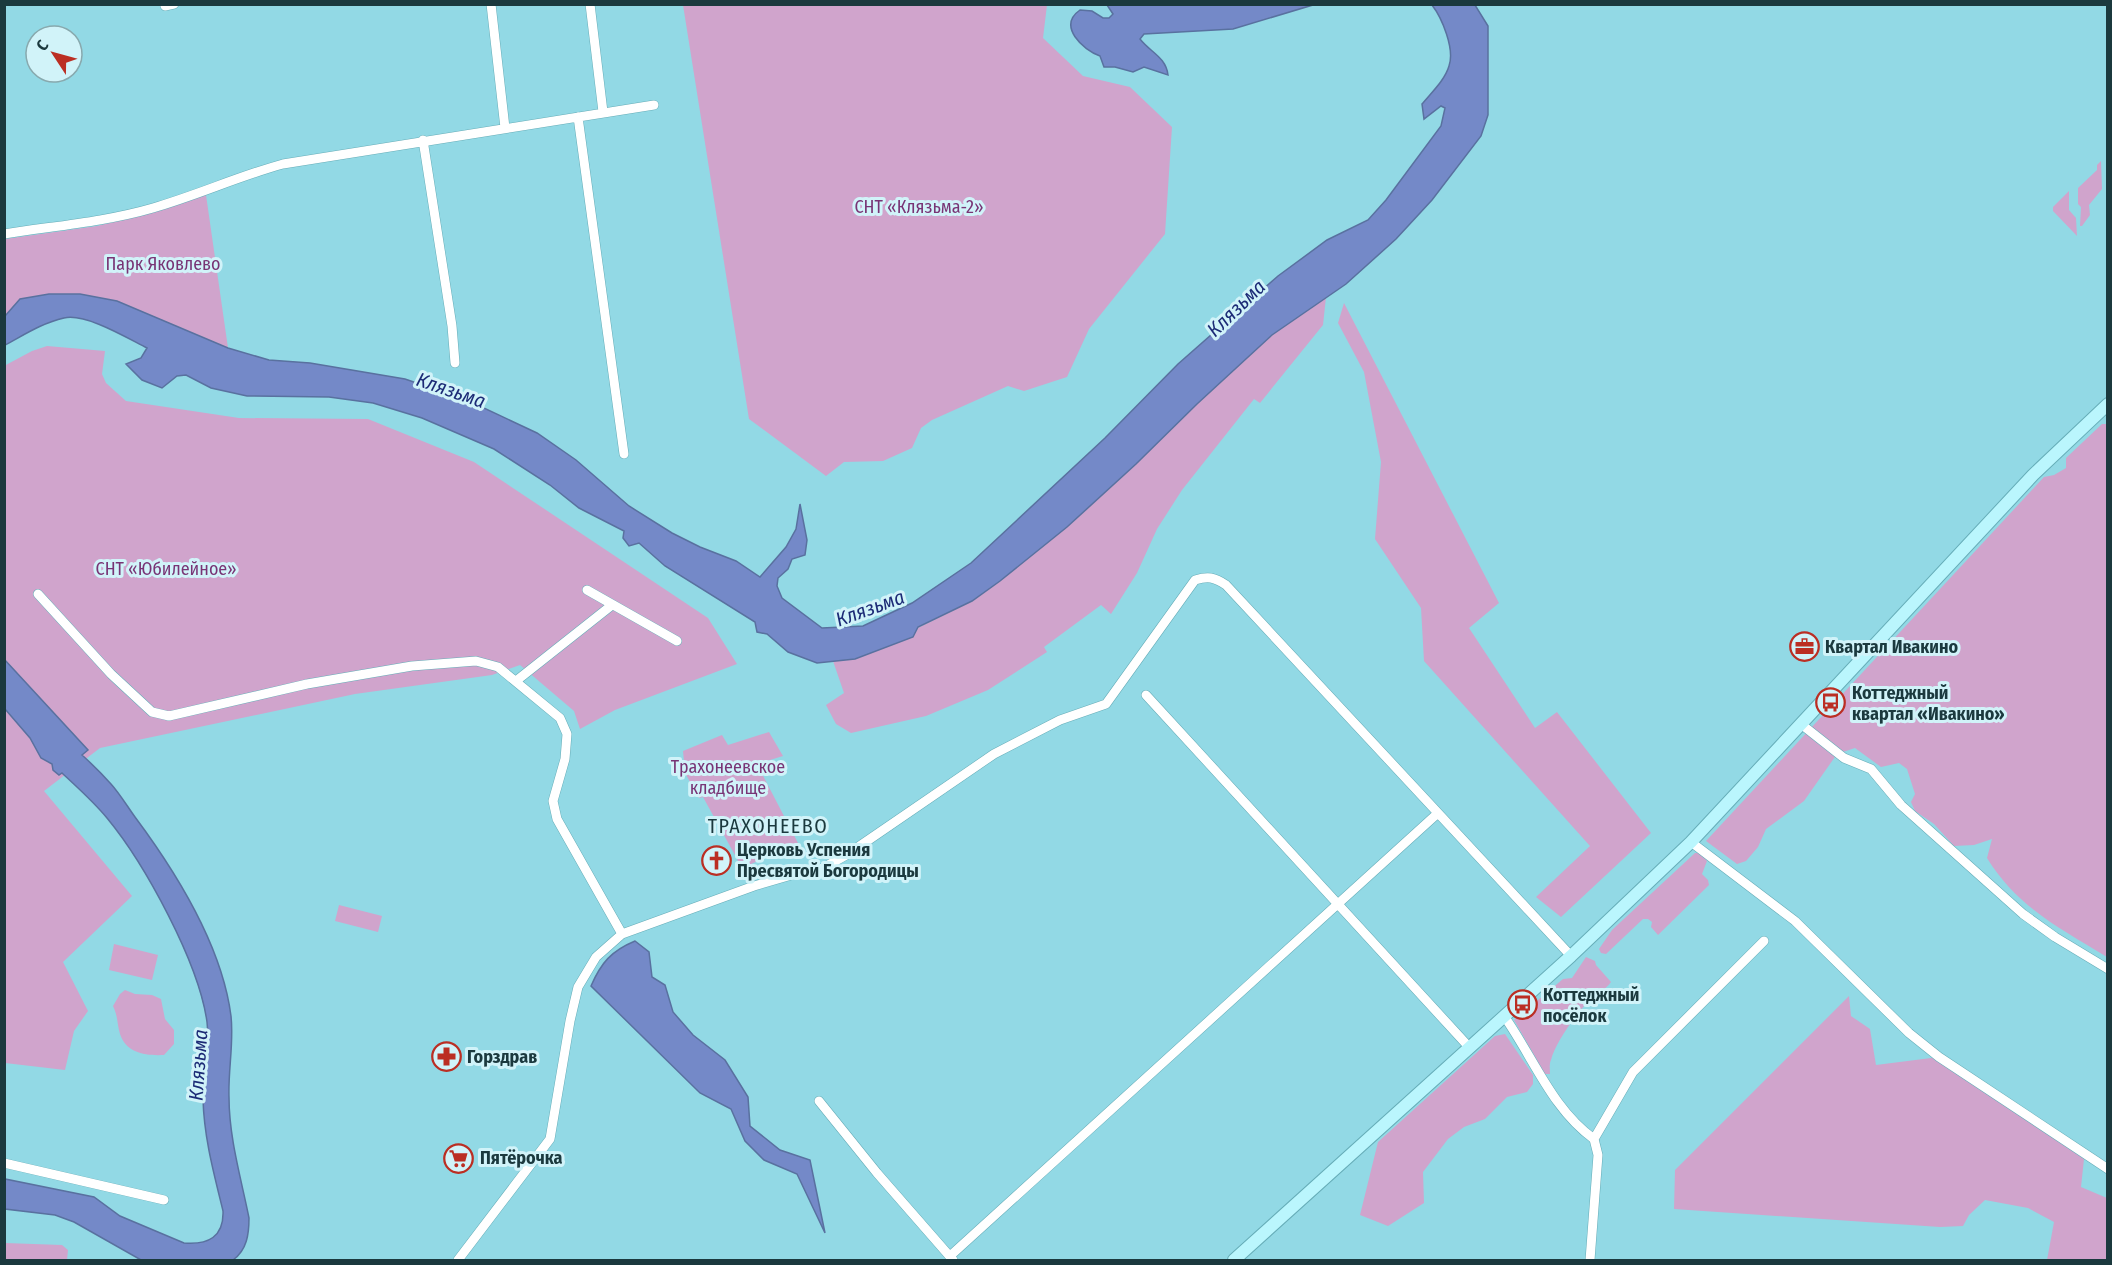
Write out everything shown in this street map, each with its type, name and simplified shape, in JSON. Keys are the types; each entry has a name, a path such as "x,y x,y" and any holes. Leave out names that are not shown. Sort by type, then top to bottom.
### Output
{"main road":[{"path":"1234,1260 1504,1017 1691,842 2033,476 2108,404"}],"street":[{"path":"491,4 505,128"},
{"path":"590,4 603,112"},
{"path":"4,234 152,208 283,164 654,105"},
{"path":"578,117 624,454"},
{"path":"423,140 452,326 455,363"},
{"path":"458,1260 550,1139 578,987 596,957 622,934 754,886 795,874 814,873 848,854 994,754 1060,720 1106,704 1125,674 1195,580 1208,576 1226,585 1570,956"},
{"path":"587,590 677,641"},
{"path":"38,594 111,674 152,712 169,716 307,684 412,666 476,661 498,667 560,718 567,734 565,759 553,801 557,819 622,934"},
{"path":"516,681 612,605"},
{"path":"1146,695 1470,1047"},
{"path":"1801,724 1844,758 1871,769 1901,805 2023,914 2055,937 2108,969"},
{"path":"819,1101 877,1173 951,1258 1438,813"},
{"path":"1691,842 1795,921 1909,1033 1939,1057 2108,1169"},
{"path":"1594,1139 1633,1072 1764,941"},
{"path":"1504,1017 1560,1106 1581,1130 1594,1139 1598,1155 1590,1260"},
{"path":"4,1163 164,1200"}],"green space":[{"name":"СНТ «Клязьма-2»","path":"683,5 1047,5 1043,38 1083,76 1130,87 1172,127 1165,234 1089,329 1067,377 1024,391 1008,386 932,420 921,428 912,448 883,461 844,462 826,476 749,419"},
{"path":"2101,161 2102,189 2089,205 2090,215 2080,226 2081,207 2078,204 2078,188 2097,170 2097,165"},
{"path":"2069,191 2069,210 2076,218 2077,236 2053,211 2053,207"},
{"name":"Парк Яковлево","path":"206,195 228,348 117,301 5,316 5,239 97,226 153,212"},
{"path":"1326,297 1323,325 1260,403 1254,399 1182,490 1157,529 1137,573 1111,614 1101,605 1044,647 1047,652 988,690 926,716 851,733 836,724 826,705 844,693 833,661 855,659 972,601 1000,581 1067,527 1272,335"},
{"path":"1344,303 1499,603 1469,628 1535,728 1557,712 1651,833 1561,917 1536,897 1590,846 1424,661 1421,608 1375,539 1381,462 1364,372 1338,323"},
{"name":"СНТ «Юбилейное»","path":"47,346 105,351 102,374 106,383 126,401 239,418 368,419 474,462 708,618 737,664 615,710 580,729 574,711 520,665 492,675 355,694 100,748 44,791 132,896 63,962 88,1011 74,1031 65,1070 5,1063 4,366"},
{"path":"2102,424 2107,424 2107,957 2056,926 2012,890 1987,858 1992,839 1974,845 1954,846 1934,824 1915,811 1911,802 1915,794 1907,769 1899,763 1881,767 1855,748 1837,754 1804,801 1766,829 1758,847 1746,861 1737,864 1706,841 2044,477 2054,475 2066,468 2066,458"},
{"name":"Трахонеевское кладбище","path":"769,732 783,756 757,764 798,843 742,868 703,797 699,798 685,773 683,751 722,735 728,745"},
{"path":"1695,853 1700,853 1707,861 1702,874 1708,880 1709,885 1658,935 1651,927 1652,922 1643,919 1606,954 1601,953 1599,949 1612,930"},
{"path":"339,905 382,916 378,932 335,921"},
{"path":"114,944 158,955 152,980 109,970"},
{"path":"1586,957 1595,961 1611,982 1587,1002 1562,1036 1553,1053 1550,1074 1545,1074 1514,1020 1563,979 1572,978"},
{"path":"125,990 161,999 165,1019 174,1030 174,1044 164,1055 138,1052 123,1040 113,1006"},
{"path":"1849,996 1851,1016 1870,1029 1876,1065 1939,1057 2084,1159 2081,1187 2107,1198 2107,1260 2047,1260 2054,1222 2028,1208 1985,1200 1969,1215 1963,1226 1940,1227 1674,1209 1675,1170"},
{"path":"1505,1034 1533,1075 1533,1084 1527,1092 1507,1097 1485,1119 1464,1127 1448,1139 1423,1172 1424,1203 1388,1226 1360,1215 1378,1142 1495,1036"},
{"path":"5,1243 62,1245 68,1250 67,1260 5,1260"}],"water":[{"path":"1107,5 1313,5 1233,29 1144,34 1140,39 1161,59 1168,75 1144,67 1133,72 1115,67 1104,67 1100,56 1080,43 1072,30 1071,23 1074,16 1080,10 1092,11 1103,18 1109,18 1113,14"},
{"path":"1432,5 1475,5 1488,26 1488,115 1481,136 1432,200 1396,239 1346,284 1272,335 1067,527 1000,581 972,601 918,627 913,637 855,659 817,663 788,652 767,634 757,632 755,622 665,566 639,543 629,546 623,538 624,531 579,508 550,485 494,449 422,418 373,403 329,397 247,396 211,388 186,375 177,376 162,388 142,380 126,364 141,358 147,348 106,327 73,317 48,323 5,345 5,316 20,299 49,294 80,294 117,301 228,348 269,360 310,363 405,379 469,401 537,433 576,460 629,506 672,533 736,561 760,577 786,547 796,529 800,504 807,540 805,555 792,559 788,569 778,578 777,586 782,598 822,628 863,626 912,603 971,563 1105,438 1178,364 1278,276 1327,240 1368,220 1386,200 1441,126 1445,108 1441,106 1424,119 1422,104 1444,76 1450,59 1446,34"},
{"path":"4,659 88,750 82,755 114,788 151,838 195,911 218,963 231,1016 229,1087 231,1128 249,1218 246,1241 238,1256 233,1260 141,1260 74,1222 55,1215 5,1209 5,1179 94,1197 120,1216 184,1243 207,1241 217,1233 223,1220 205,1128 203,1090 208,1041 207,1022 193,972 168,915 138,861 122,838 86,795 62,773 59,775 53,770 52,764 41,758 30,738 5,709"},
{"path":"635,941 649,952 652,977 665,985 673,1012 693,1035 725,1060 748,1097 750,1126 780,1150 810,1160 825,1233 797,1174 764,1160 745,1141 731,1109 700,1093 591,986 608,959 619,949"}],"place":[{"name":"Квартал Ивакино","path":"1804,647"},
{"name":"Коттеджный квартал «Ивакино»","path":"1831,703"},
{"name":"Церковь Успения Пресвятой Богородицы","path":"716,860"},
{"name":"Коттеджный посёлок","path":"1522,1005"},
{"name":"Горздрав","path":"446,1057"},
{"name":"Пятёрочка","path":"459,1158"}],"district":[{"name":"ТРАХОНЕЕВО","path":"768,826"}],"water label":[{"name":"Клязьма","path":"1236,308"},
{"name":"Клязьма","path":"451,390"},
{"name":"Клязьма","path":"870,608"},
{"name":"Клязьма","path":"198,1065"}]}
